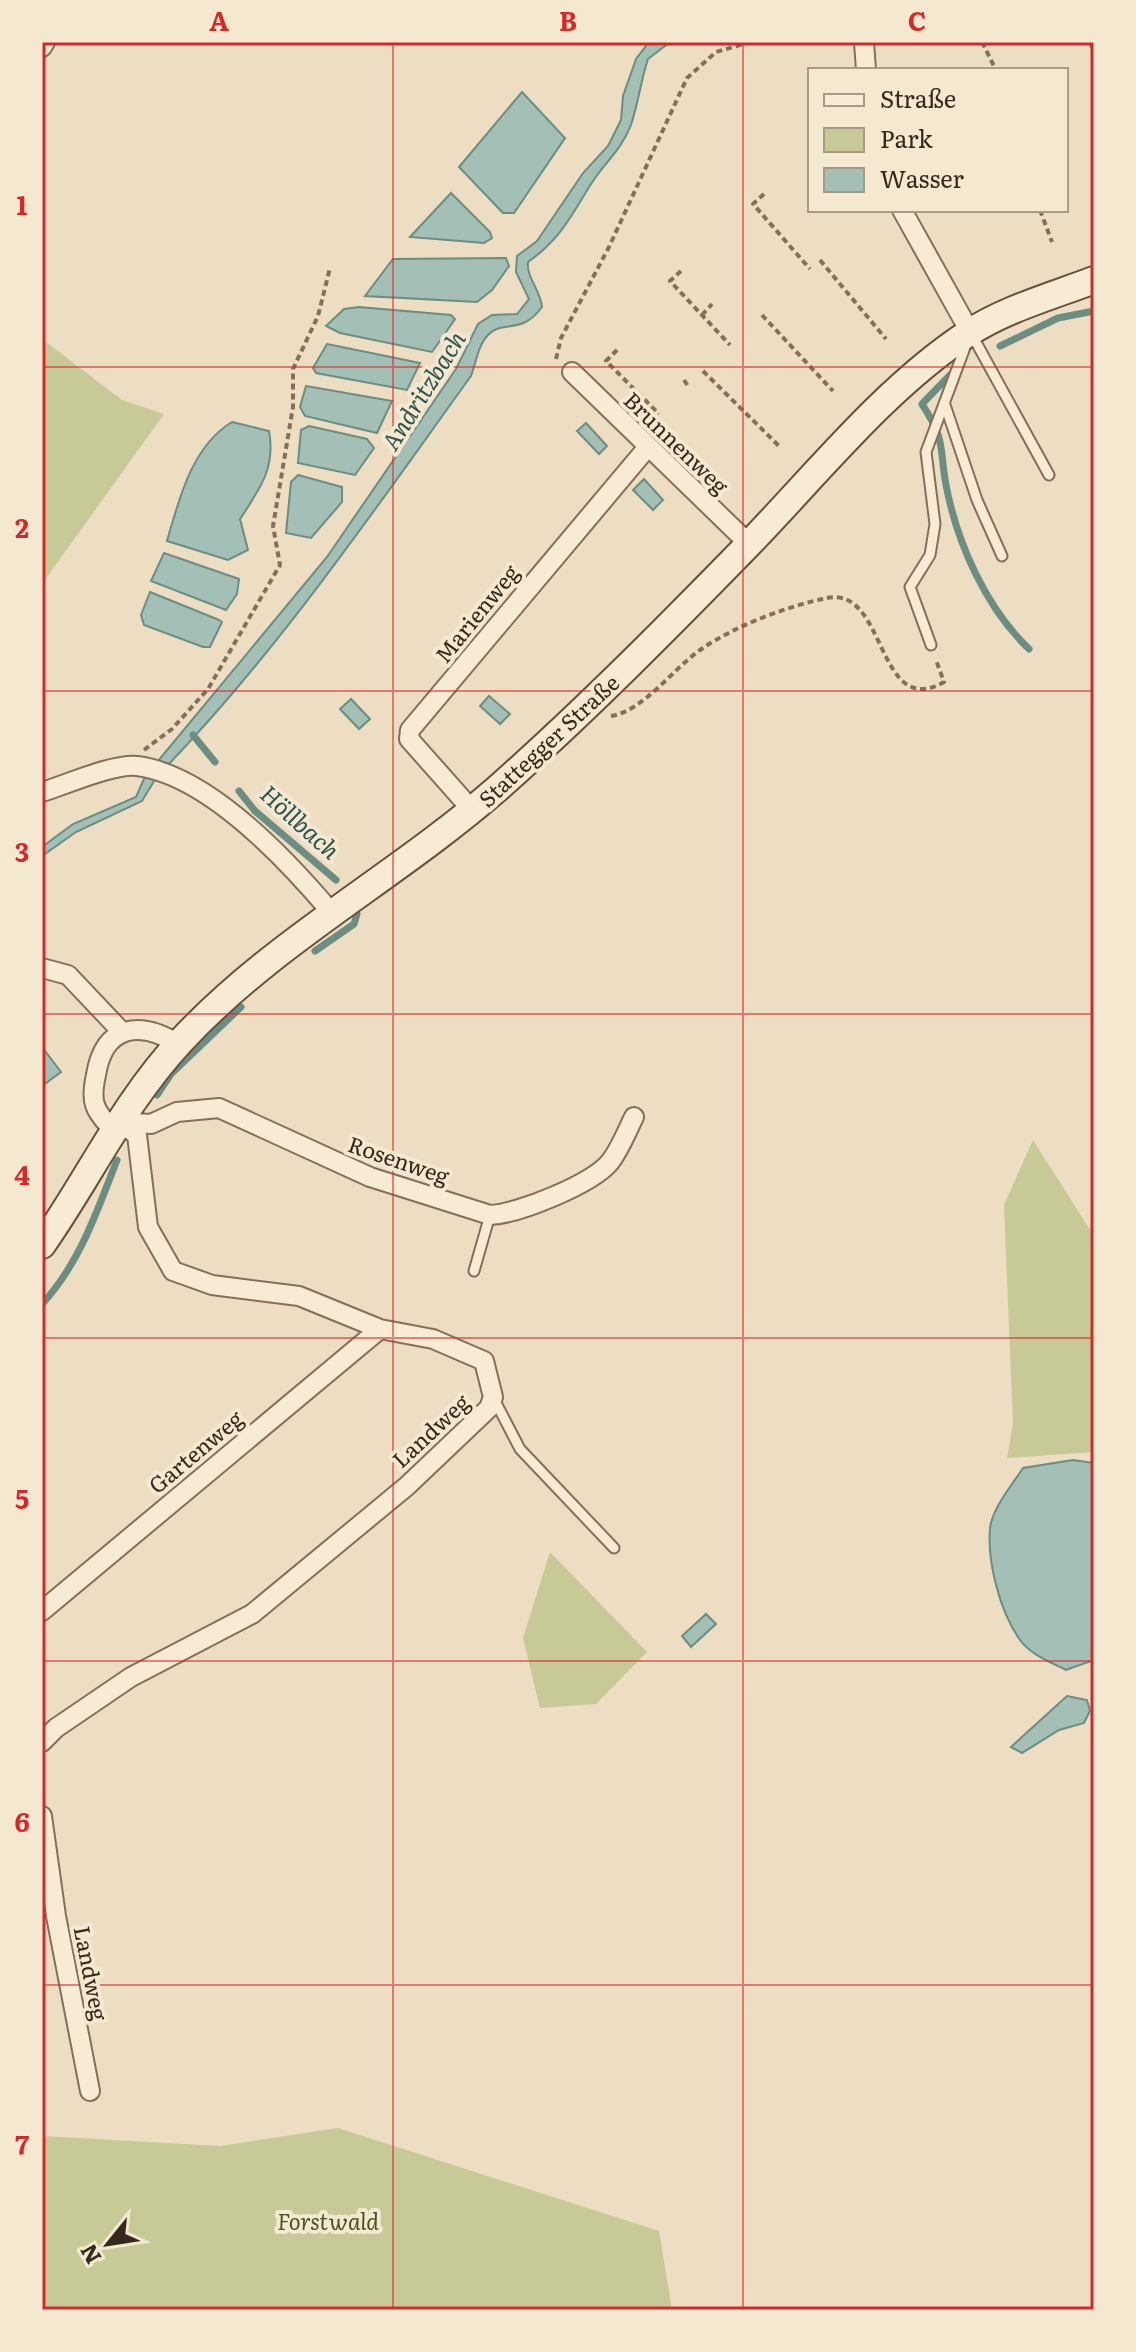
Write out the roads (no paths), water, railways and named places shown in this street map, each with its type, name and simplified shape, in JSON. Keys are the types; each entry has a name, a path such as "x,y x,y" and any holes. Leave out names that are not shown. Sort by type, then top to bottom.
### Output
{"main road":[{"name":"Stattegger Straße","path":"42,1245 116,1126 178,1044 261,965 472,810 589,703 915,373 992,319 1094,280"}],"street":[{"path":"864,42 866,68"},
{"path":"903,212 970,332"},
{"name":"Brunnenweg","path":"572,372 749,544"},
{"name":"Marienweg","path":"472,810 409,739 410,730 647,448"},
{"path":"42,792 134,765 176,778 202,793 295,872 331,912"},
{"path":"42,968 68,975 122,1032 140,1029 178,1044"},
{"name":"Landweg","path":"42,1742 56,1728 131,1677 252,1614 407,1486 489,1408 493,1397 484,1361 433,1339 380,1329 299,1296 212,1285 173,1271 148,1227 137,1135 116,1126 95,1106 93,1091 98,1062 115,1035 122,1032"},
{"name":"Rosenweg","path":"116,1126 151,1124 177,1112 219,1108 370,1177 490,1215"},
{"path":"490,1215 509,1214 597,1174 611,1161 634,1117"},
{"name":"Gartenweg","path":"42,1611 380,1329"},
{"name":"Landweg","path":"42,1816 56,1916 90,2091"}],"lane":[{"path":"931,645 910,587 930,555 935,524 926,452 970,332"},
{"path":"970,332 1049,475"},
{"path":"945,405 977,500 1002,556"},
{"path":"474,1271 490,1215"},
{"path":"493,1397 520,1449 614,1548"}],"water":[{"path":"649,42 670,42 648,59 627,134 558,235 528,262 542,307 527,321 494,330 488,335 471,376 288,625 209,721 167,766 158,761 327,557 456,369 478,324 492,315 517,314 529,299 516,272 517,256 537,241 583,173 608,146 621,120 623,96 636,59"},
{"path":"522,92 565,138 514,213 503,213 459,167"},
{"path":"451,193 490,232 492,238 484,243 410,237"},
{"path":"506,258 509,266 492,290 477,302 365,296 393,259"},
{"path":"359,307 451,315 455,319 432,352 340,333 326,326 344,309"},
{"path":"327,344 420,363 407,390 316,373 313,368"},
{"path":"306,386 392,401 377,433 305,416 300,407"},
{"path":"232,422 269,431 271,444 264,478 240,519 248,550 228,560 167,541 182,491 197,459 218,432"},
{"path":"586,423 607,446 599,454 577,431"},
{"path":"309,426 367,439 374,448 355,475 298,463 301,430"},
{"path":"298,475 342,487 342,502 311,538 286,533 291,482"},
{"path":"644,479 663,500 653,510 633,490"},
{"path":"164,553 239,579 237,594 226,610 151,581"},
{"path":"150,592 222,622 210,647 144,625 141,615"},
{"path":"489,696 510,714 500,724 480,706"},
{"path":"351,699 370,719 359,729 340,709"},
{"path":"146,774 156,778 142,801 76,832 42,856 42,847 73,824 136,797"},
{"path":"42,1047 61,1072 42,1086"},
{"path":"1073,1460 1094,1463 1094,1660 1066,1670 1030,1650 1013,1629 993,1571 990,1528 999,1504 1023,1468"},
{"path":"706,1614 716,1624 691,1647 682,1636"},
{"path":"1067,1696 1087,1700 1090,1711 1084,1723 1059,1730 1022,1753 1011,1747"}],"waterway":[{"name":"Höllbach","path":"1000,346 1058,318 1094,311"},
{"path":"950,375 922,404 938,435 951,507 966,552 987,594 999,614 1029,649"},
{"name":"Höllbach","path":"193,735 215,762"},
{"name":"Höllbach","path":"239,791 255,811 336,880"},
{"name":"Höllbach","path":"315,951 354,924 357,914"},
{"name":"Höllbach","path":"157,1095 171,1074 241,1007"},
{"name":"Höllbach","path":"42,1304 77,1254 117,1160"}],"water label":[{"name":"Andritzbach","path":"422,390"}],"park label":[{"name":"Forstwald","path":"328,2220"}]}
